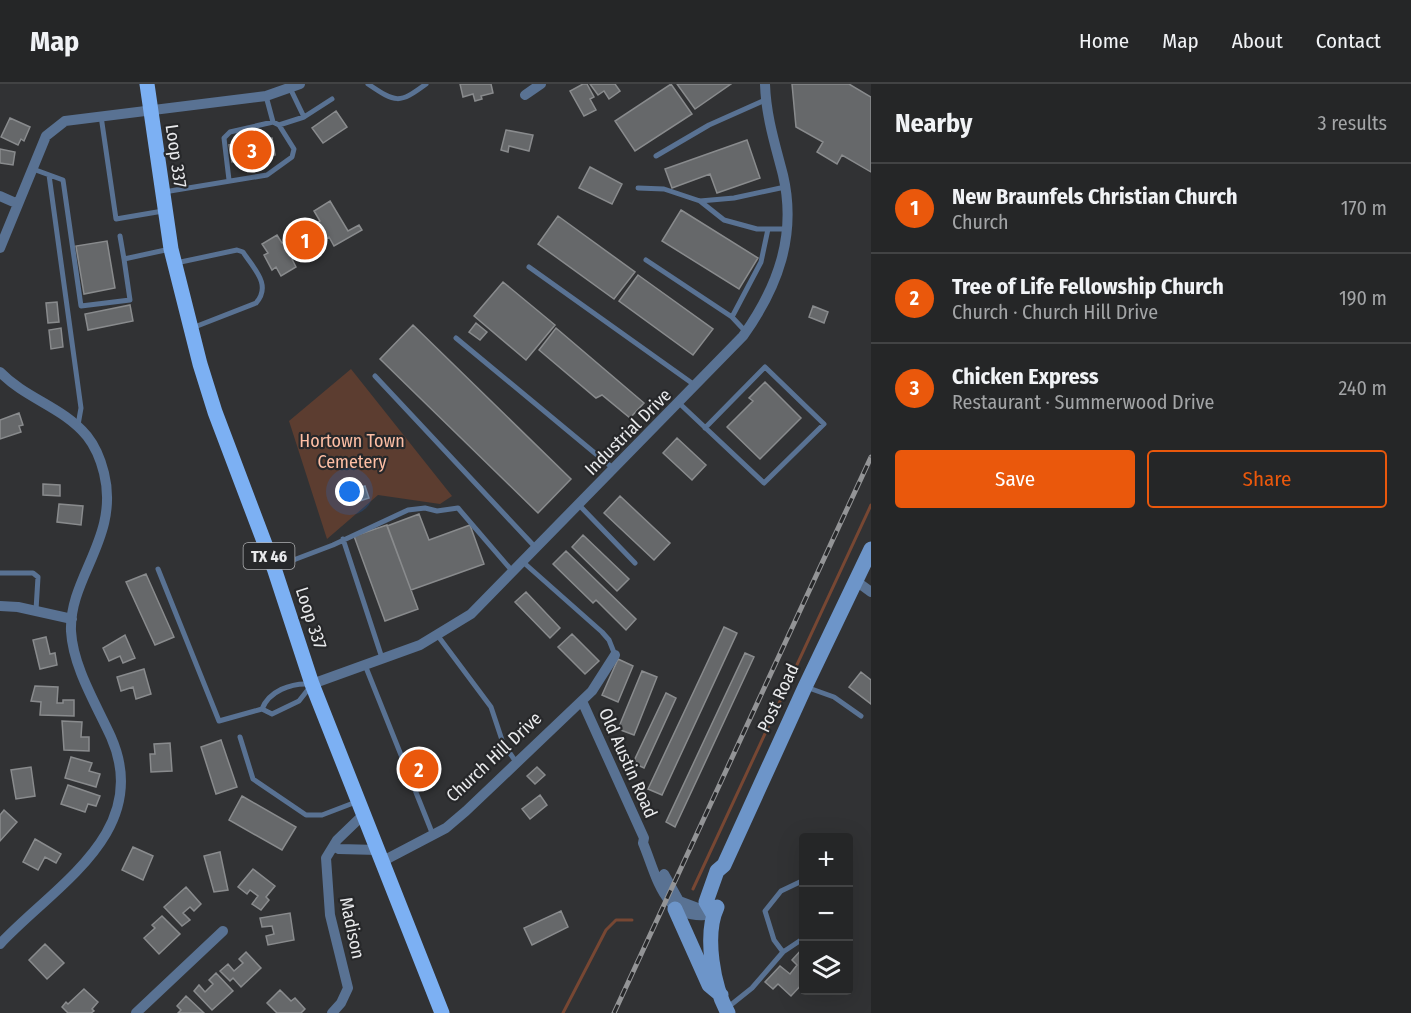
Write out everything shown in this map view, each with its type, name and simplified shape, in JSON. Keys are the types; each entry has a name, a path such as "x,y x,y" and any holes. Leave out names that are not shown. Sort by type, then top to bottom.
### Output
{"main road":[{"name":"Loop 337","path":"147,84 173,256 190,328 214,412 274,568 312,684 442,1013"}],"street":[{"path":"525,95 541,84"},
{"name":"Industrial Drive","path":"312,684 438,636 471,614 696,386 746,332 774,285 783,260 787,229 785,187 770,130 765,84"},
{"path":"0,248 46,136 52,129 73,119 266,96 295,86"},
{"path":"0,196 18,204"},
{"path":"0,372 18,387 54,407 88,437 97,453 106,483 107,500 101,538 82,584 72,619 74,650 120,763 116,812 108,832 75,875 0,944"},
{"name":"Post Road","path":"713,914 725,874 724,866 805,687 871,549"},
{"path":"856,581 871,592"},
{"path":"0,606 72,619"},
{"name":"Church Hill Drive","path":"431,836 466,811 582,701 592,691 615,655"},
{"name":"Old Austin Road","path":"582,701 644,838 643,843 667,900 675,909"},
{"name":"Madison","path":"332,1013 342,1004 348,988 330,915 325,874 326,858 361,808"},
{"path":"335,847 380,856 431,836"},
{"name":"Old Austin Road","path":"644,838 650,842 675,896 685,905 713,914"},
{"path":"675,909 693,916 713,914 710,937 725,1006"},
{"path":"675,909 709,985 725,1006"},
{"path":"136,1013 223,931"}],"lane":[{"path":"368,84 396,100 405,99 426,84"},
{"path":"295,86 304,117"},
{"path":"266,96 273,122"},
{"path":"229,180 224,138 230,132 273,122 279,124 304,117 332,99"},
{"path":"656,156 709,124 765,100"},
{"path":"101,116 116,219 165,211"},
{"path":"162,193 267,175 292,157 294,149 279,124"},
{"path":"33,169 63,180 81,306 130,300 120,237"},
{"path":"48,175 81,408 77,427"},
{"path":"700,201 734,198 785,187"},
{"path":"638,188 664,189 700,201 723,220 768,229 787,229"},
{"path":"732,317 761,262 768,229"},
{"path":"124,259 237,250 243,252 264,285 263,295 256,303 190,328"},
{"path":"646,260 732,317 746,332"},
{"path":"529,267 696,386"},
{"path":"456,338 614,469"},
{"path":"679,403 705,428 764,483 824,424 765,367 705,428"},
{"path":"375,376 536,548"},
{"path":"579,505 635,563"},
{"path":"274,568 408,510 425,508 437,512 458,508 513,572"},
{"path":"343,539 382,658"},
{"path":"523,562 602,632 609,640 615,655"},
{"path":"158,569 219,721 262,709 272,714 299,701 312,684"},
{"path":"0,573 33,573 38,577 36,611"},
{"path":"438,636 491,707 503,743 516,762"},
{"path":"365,665 431,836"},
{"path":"262,709 269,697 295,684 312,684"},
{"path":"805,687 834,697 861,716"},
{"path":"240,737 253,779 306,815 322,815 361,808"},
{"path":"783,952 774,939 765,911 781,891 799,882"},
{"path":"725,1006 752,988 783,952 800,941"}],"green space":[{"name":"Hortown Town Cemetery","path":"351,369 452,496 440,504 378,495 327,539 289,421"}],"building":[{"path":"460,84 491,84 493,93 481,96 482,99 475,101 473,94 463,97"},
{"path":"587,84 594,97 590,99 596,110 584,116 570,91"},
{"path":"590,84 615,84 620,91 609,99 604,91 598,95"},
{"path":"671,84 692,114 635,151 615,121"},
{"path":"677,84 731,84 695,109"},
{"path":"792,84 849,84 871,97 871,172 842,155 837,164 817,152 823,142 796,127"},
{"path":"336,111 347,127 323,143 312,128"},
{"path":"10,118 30,127 24,141 21,139 18,145 1,137"},
{"path":"506,130 533,135 529,151 509,146 508,152 501,150"},
{"path":"259,135 259,140 272,138 275,155 232,162 229,145 249,142 248,137"},
{"path":"747,140 760,178 717,193 710,174 672,188 665,169"},
{"path":"0,149 15,152 13,165 0,163"},
{"path":"590,167 622,184 612,204 579,188"},
{"path":"330,201 348,231 359,225 362,230 334,246 329,237 292,259 296,267 281,276 276,267 272,270 264,255 268,253 262,244 277,235 282,243 320,221 314,211"},
{"path":"681,210 758,258 739,289 662,241"},
{"path":"558,216 635,272 614,299 538,244"},
{"path":"107,241 115,288 84,294 76,246"},
{"path":"638,275 713,329 693,355 619,301"},
{"path":"503,282 555,325 526,360 474,316"},
{"path":"57,302 59,322 48,323 46,303"},
{"path":"130,305 133,321 88,330 85,314"},
{"path":"813,306 828,312 824,323 809,317"},
{"path":"476,323 487,332 480,340 469,332"},
{"path":"413,325 571,479 538,513 380,359"},
{"path":"61,328 63,347 51,349 49,330"},
{"path":"556,328 644,403 630,418 602,395 596,398 539,350"},
{"path":"765,382 801,418 760,459 727,427 753,401 749,398"},
{"path":"19,413 23,425 19,426 21,432 0,439 0,420"},
{"path":"677,438 706,465 692,480 663,453"},
{"path":"43,484 60,485 60,496 43,495"},
{"path":"365,486 369,498 353,503 349,491"},
{"path":"620,496 670,543 654,560 604,513"},
{"path":"59,504 83,506 81,525 57,522"},
{"path":"419,514 429,540 470,525 484,564 411,590 387,526"},
{"path":"387,525 418,609 385,621 354,536"},
{"path":"583,535 629,579 617,591 572,547"},
{"path":"566,551 636,619 626,630 596,600 593,603 553,564"},
{"path":"146,574 174,637 155,645 126,582"},
{"path":"526,592 560,628 550,638 515,602"},
{"path":"724,627 737,633 662,795 648,789"},
{"path":"572,634 599,661 585,674 558,647"},
{"path":"125,635 135,658 123,663 120,656 109,661 103,648"},
{"path":"46,637 50,654 55,653 57,665 40,669 33,640"},
{"path":"745,653 754,657 675,827 666,822"},
{"path":"618,659 633,666 618,702 602,695"},
{"path":"144,669 151,694 136,699 133,687 121,691 117,677"},
{"path":"642,671 657,677 634,735 618,729"},
{"path":"861,672 871,680 871,704 849,687"},
{"path":"35,686 58,687 57,703 63,703 63,700 74,700 74,716 40,715 41,702 31,701"},
{"path":"666,693 676,698 644,768 633,763"},
{"path":"62,721 82,722 81,737 89,737 89,751 64,750"},
{"path":"221,740 237,787 216,794 201,747"},
{"path":"170,743 172,771 151,772 150,754 155,754 154,744"},
{"path":"71,757 92,763 89,771 100,774 96,787 65,778"},
{"path":"31,767 35,796 16,799 11,770"},
{"path":"537,767 545,775 535,784 527,776"},
{"path":"68,785 100,796 96,806 88,804 85,812 61,804"},
{"path":"540,795 547,805 530,819 522,809"},
{"path":"242,796 296,827 282,850 229,820"},
{"path":"4,810 17,822 0,841 0,815"},
{"path":"35,839 61,854 56,863 45,857 38,870 23,862"},
{"path":"133,847 153,856 143,880 122,870"},
{"path":"220,852 228,890 214,892 204,856"},
{"path":"253,869 275,886 266,897 269,900 261,910 252,904 258,896 250,890 247,894 238,887"},
{"path":"186,887 201,904 194,911 190,907 183,913 190,920 182,926 164,907"},
{"path":"561,911 568,927 532,945 524,928"},
{"path":"290,913 294,940 268,945 266,936 274,934 272,926 262,927 260,918"},
{"path":"162,916 180,934 159,954 144,938 155,928 152,925"},
{"path":"45,944 64,963 47,979 29,960"},
{"path":"246,952 261,968 241,987 233,978 230,981 220,971 228,964 234,971 243,963 239,959"},
{"path":"799,952 799,987 791,996 778,984 773,989 765,982 780,966 790,974 797,965 792,960"},
{"path":"216,973 233,991 212,1010 194,991 199,985 205,992 213,984 209,980"},
{"path":"84,989 98,1002 92,1009 94,1011 68,1013 62,1007"},
{"path":"280,990 291,1001 295,998 305,1009 301,1013 277,1013 267,1003"},
{"path":"186,996 204,1013 178,1013 181,1010 177,1006"}],"waterway":[{"path":"693,889 871,505"},
{"path":"563,1013 606,930 616,920 632,920"}],"railway":[{"path":"614,1013 871,457"}],"place":[{"name":"Chicken Express","path":"252,150"},
{"name":"New Braunfels Christian Church","path":"305,240"},
{"name":"Tree of Life Fellowship Church","path":"419,769"}]}
